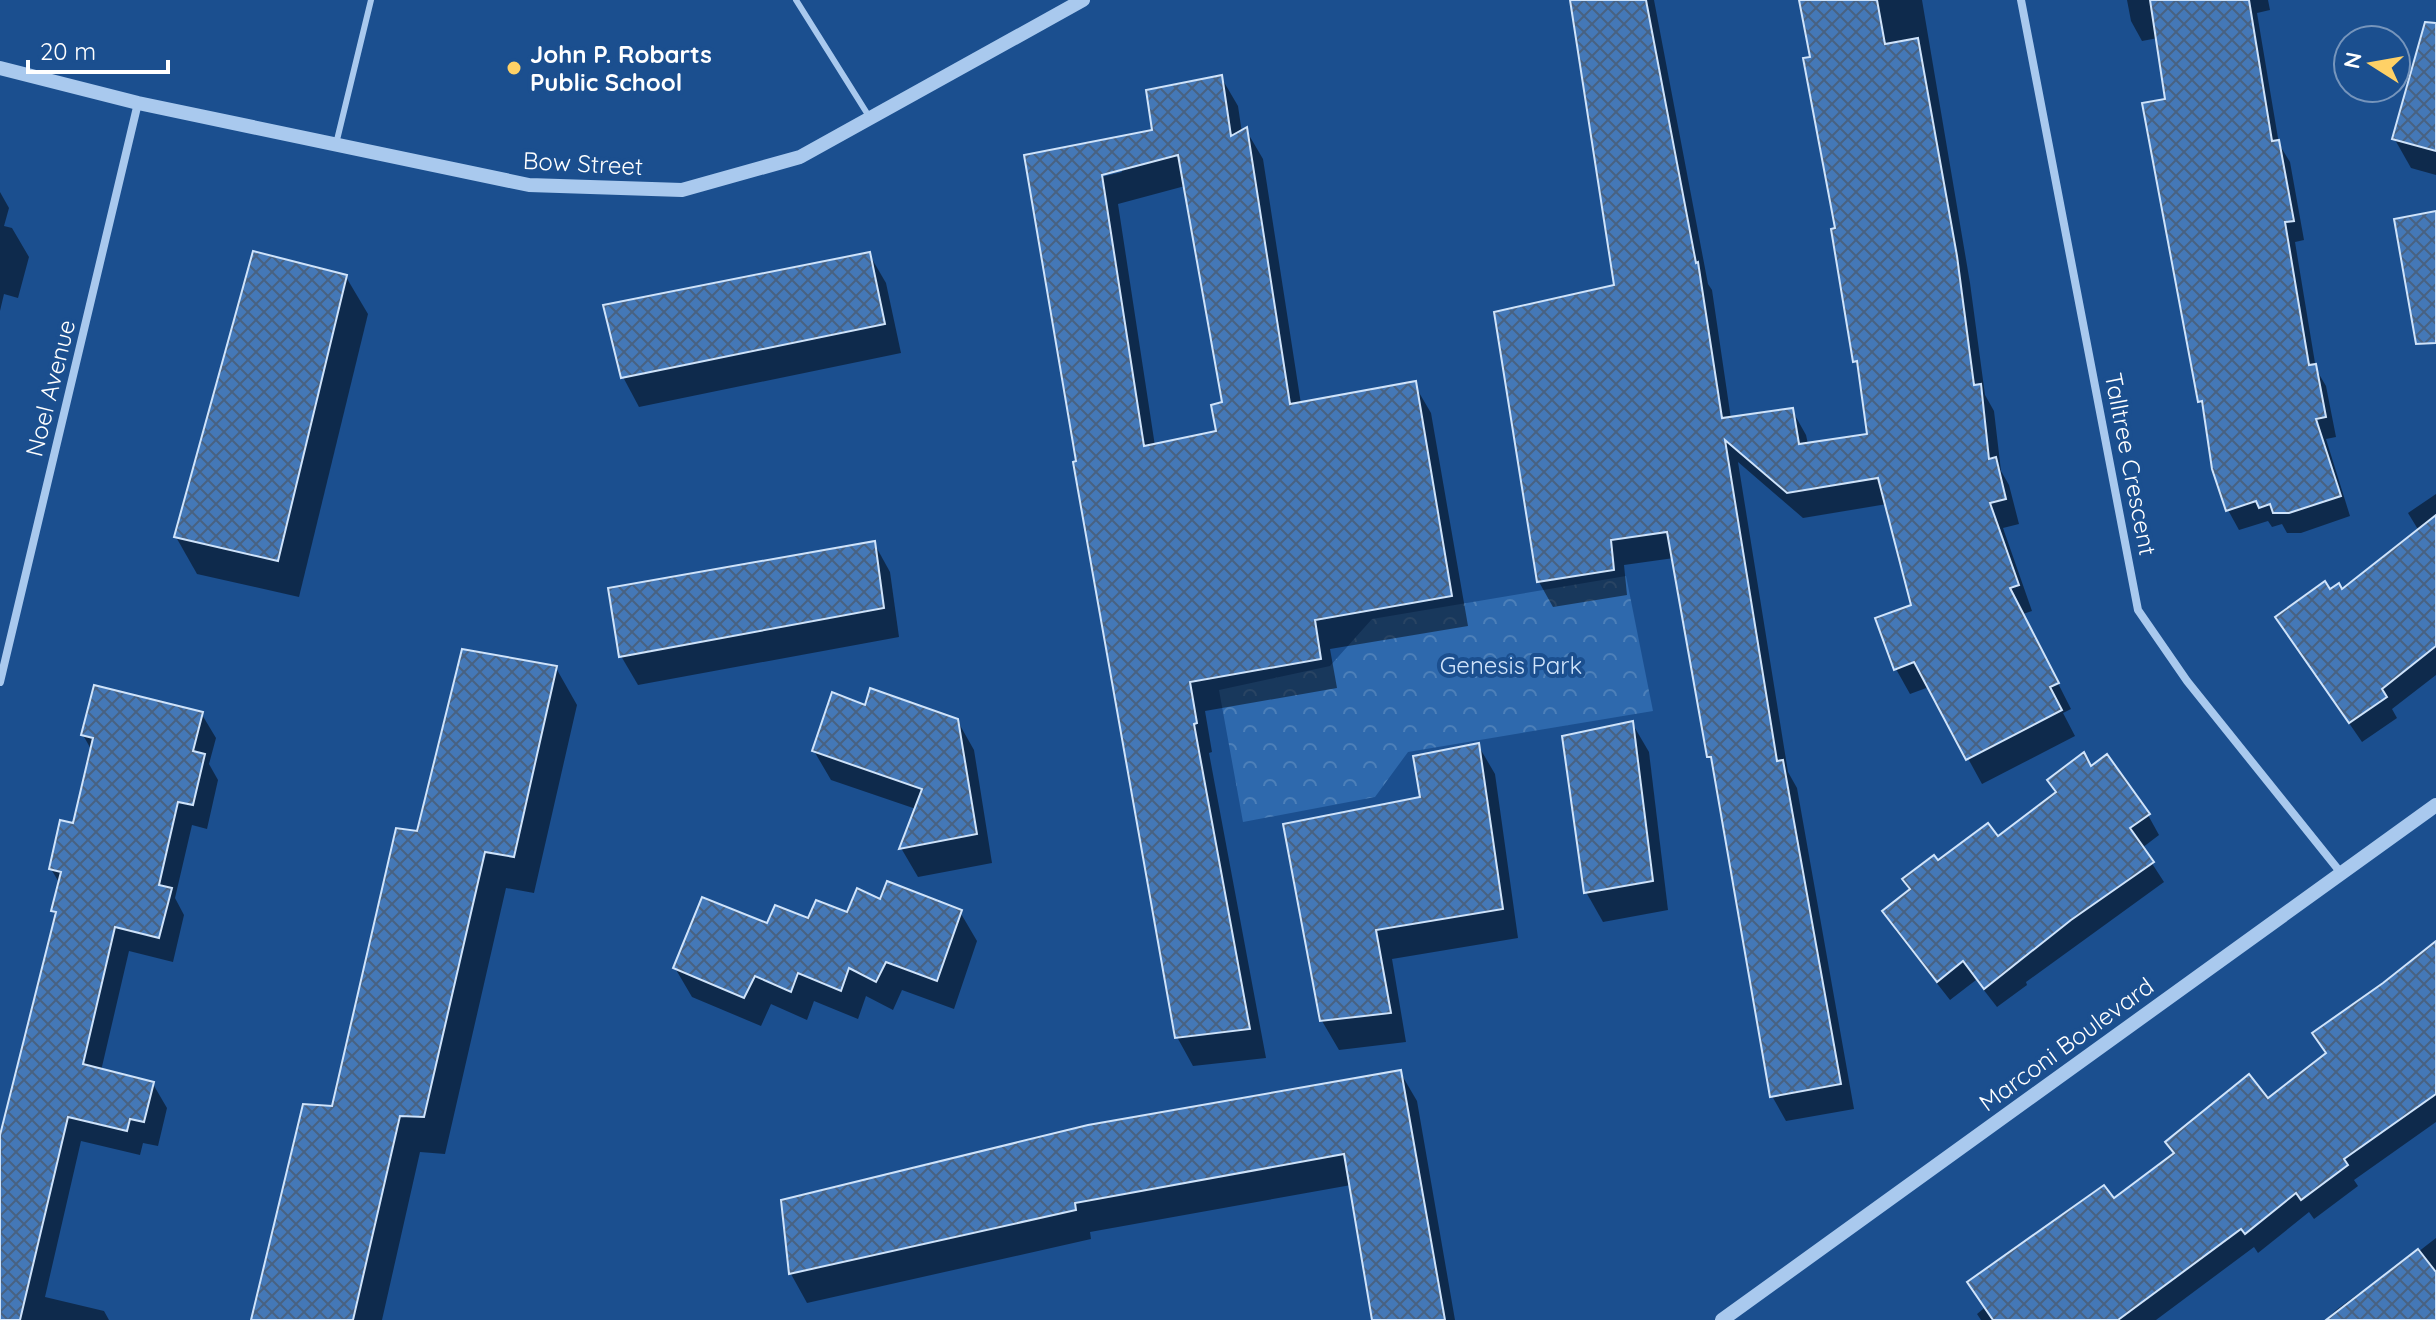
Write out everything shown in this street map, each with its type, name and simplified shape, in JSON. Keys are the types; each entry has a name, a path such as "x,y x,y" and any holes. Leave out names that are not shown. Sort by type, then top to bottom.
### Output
{"street":[{"name":"Bow Street","path":"0,68 138,103 529,185 682,190 800,157 1083,0"},
{"name":"Talltree Crescent","path":"2021,0 2138,610 2187,681 2341,873"},
{"name":"Noel Avenue","path":"0,682 138,103"},
{"name":"Marconi Boulevard","path":"1722,1320 2436,805"}],"lane":[{"path":"336,144 371,0"},
{"path":"796,0 870,118"}],"green space":[{"name":"Genesis Park","path":"1626,576 1653,711 1408,752 1375,797 1243,822 1219,690 1330,666 1372,619"}],"building":[{"path":"1570,0 1646,0 1698,262 1722,418 1793,408 1799,444 1867,434 1857,361 1853,362 1831,229 1835,228 1803,58 1810,57 1799,0 1877,0 1885,44 1918,38 1957,256 1974,385 1981,384 1989,459 1996,457 2006,499 1990,503 2019,585 2010,588 2059,683 2050,687 2062,710 1966,760 1914,662 1894,670 1875,618 1911,605 1878,478 1787,493 1725,440 1777,761 1783,760 1841,1084 1770,1097 1711,757 1707,757 1667,532 1611,540 1614,570 1537,582 1494,312 1614,285"},
{"path":"2150,0 2249,0 2272,141 2279,140 2294,221 2285,222 2309,365 2316,364 2326,417 2316,419 2341,496 2289,513 2273,513 2270,504 2259,508 2256,501 2226,511 2212,469 2202,401 2198,402 2142,103 2165,99"},
{"path":"2425,22 2436,23 2436,151 2392,139 2402,104 2412,104 2412,68"},
{"path":"1222,75 1231,136 1247,127 1290,404 1416,381 1452,596 1315,620 1321,659 1190,682 1197,723 1194,724 1250,1029 1175,1038 1073,462 1076,461 1024,155 1152,130 1146,90","holes":["1178,155 1222,402 1211,405 1216,431 1144,446 1102,175"]},
{"path":"2436,211 2436,343 2416,344 2394,219"},
{"path":"253,251 347,275 278,561 174,537"},
{"path":"870,252 885,324 621,378 603,305"},
{"path":"2436,515 2436,646 2382,689 2387,697 2349,723 2275,617 2325,581 2330,589 2339,583 2342,589"},
{"path":"875,541 884,608 619,657 608,588"},
{"path":"462,649 557,666 514,857 485,852 424,1117 400,1116 353,1320 251,1320 303,1104 332,1106 396,828 417,831"},
{"path":"94,685 203,712 193,751 205,754 193,805 178,802 159,885 172,888 159,938 115,927 83,1064 154,1082 144,1122 130,1119 127,1131 68,1117 20,1320 0,1320 0,1135 56,912 51,911 61,872 49,869 60,820 73,823 93,738 81,735"},
{"path":"870,688 958,719 977,834 899,849 922,789 812,751 832,692 865,705"},
{"path":"1633,721 1653,881 1584,893 1562,736"},
{"path":"1479,743 1503,909 1376,930 1391,1013 1320,1021 1283,824 1420,797 1413,756"},
{"path":"2084,752 2091,766 2107,754 2150,814 2130,828 2154,862 2071,920 1984,989 1963,961 1937,982 1882,911 1910,889 1902,879 1934,855 1938,860 1988,823 1998,836 2056,792 2047,780"},
{"path":"887,881 962,910 937,981 886,962 876,982 849,968 841,991 798,973 791,992 755,976 744,998 673,968 702,897 767,923 775,905 808,918 816,900 847,912 857,888 880,899"},
{"path":"2436,941 2436,1094 2344,1159 2348,1165 2301,1200 2296,1193 2245,1234 2241,1229 2118,1320 1993,1320 1967,1282 2104,1185 2114,1198 2174,1153 2165,1142 2249,1074 2268,1098 2326,1053 2312,1033"},
{"path":"1401,1070 1445,1320 1372,1320 1344,1154 1075,1203 1076,1210 789,1274 781,1200 1088,1125"},
{"path":"2418,1249 2436,1272 2436,1320 2326,1320"}],"place":[{"name":"John P. Robarts Public School","path":"514,68"}]}
